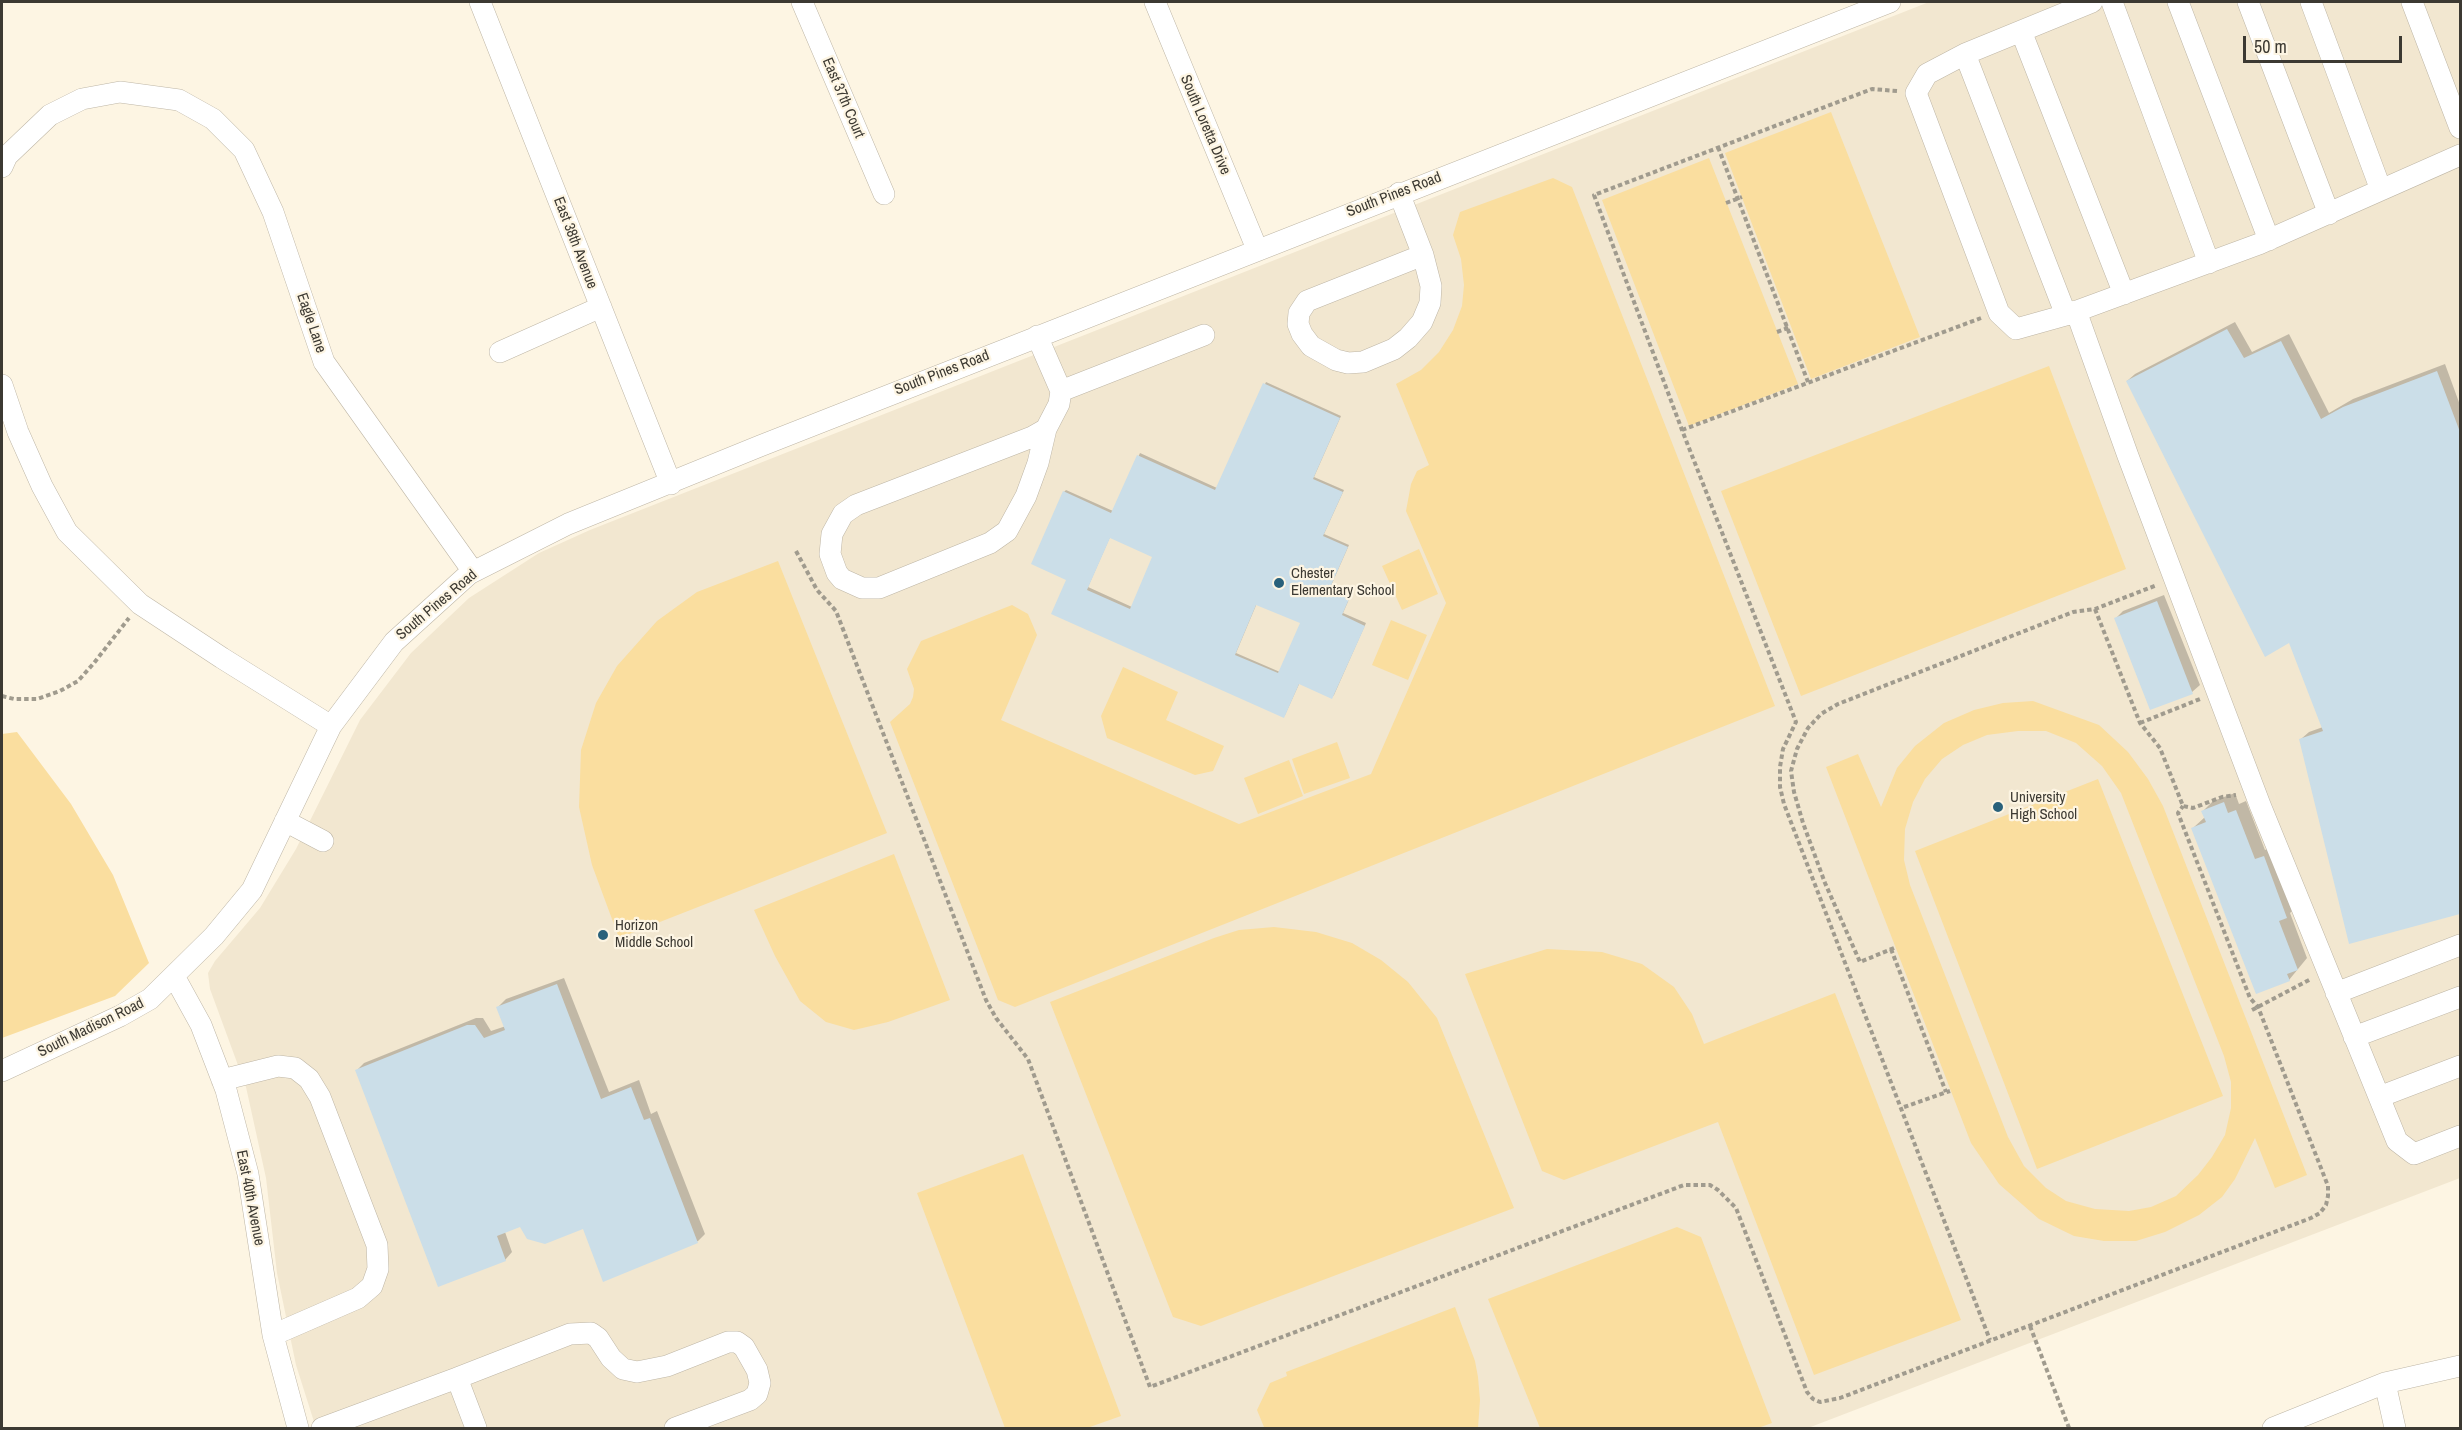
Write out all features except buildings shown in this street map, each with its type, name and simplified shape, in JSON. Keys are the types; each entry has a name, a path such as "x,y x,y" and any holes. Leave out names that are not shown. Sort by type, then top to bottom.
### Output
{"street":[{"name":"East 38th Avenue","path":"480,2 671,484"},
{"name":"East 37th Court","path":"802,2 884,194"},
{"name":"South Loretta Drive","path":"1155,2 1257,249"},
{"name":"South Pines Road","path":"174,976 214,936 252,890 332,726 394,642 469,574 568,524 1257,249 1890,2"},
{"path":"2092,2 1965,54 1927,74 1916,93 1999,313 2016,329 2071,313 2269,240 2460,155"},
{"path":"2112,2 2209,263"},
{"path":"2178,2 2269,240"},
{"path":"2248,2 2329,213"},
{"path":"2311,2 2381,190"},
{"path":"2412,2 2460,128"},
{"path":"2021,31 2124,294"},
{"path":"1965,54 2071,313 2260,805 2397,1141 2414,1154 2460,1136"},
{"name":"Eagle Lane","path":"2,167 6,156 50,115 82,99 120,92 179,100 213,118 244,150 273,212 324,362 472,570 469,574"},
{"path":"1399,193 1423,255 1431,286 1430,303 1422,322 1394,349 1363,362 1348,363 1336,360 1311,346 1302,334 1298,324 1299,313 1307,301 1423,255"},
{"path":"500,352 601,307"},
{"path":"1061,391 1204,335"},
{"path":"1037,336 1061,391 1059,404 1046,429 1038,463 1013,523 999,538 964,555 879,588 862,588 851,584 837,573 830,554 830,544 836,525 843,514 856,505 1032,437 1046,429"},
{"path":"2,386 18,432 42,486 67,532 140,604 332,726"},
{"path":"285,821 323,841"},
{"path":"2336,993 2460,945"},
{"name":"South Madison Road","path":"2,1071 120,1016 150,999 174,976"},
{"name":"East 40th Avenue","path":"174,976 201,1025 222,1080 248,1174 273,1335 298,1428"},
{"path":"2355,1037 2460,997"},
{"path":"222,1080 278,1066 295,1068 309,1079 320,1097 377,1245 378,1269 372,1286 358,1298 273,1335"},
{"path":"2379,1097 2460,1066"},
{"path":"322,1428 570,1334 584,1331 598,1338 611,1358 623,1369 637,1372 667,1366 728,1342 737,1342 744,1347 758,1370 760,1383 757,1394 750,1400 675,1428"},
{"path":"2273,1428 2385,1383 2460,1366"},
{"path":"457,1378 477,1428"},
{"path":"2385,1383 2395,1428"}],"path":[{"path":"1916,93 1872,88 1594,195 1682,430 1796,722 1783,749 1780,767 1780,787 1784,804 1990,1340"},
{"path":"1718,147 1740,197 1809,382"},
{"path":"1726,203 1740,197"},
{"path":"1682,430 1910,342 1999,313"},
{"path":"1777,332 1790,328"},
{"path":"796,551 817,590 836,611 986,1000 996,1018 1028,1059 1150,1387 1684,1185 1710,1185 1736,1208 1807,1392 1813,1399 1820,1402 1840,1398 2320,1213 2326,1205 2328,1186 2258,1007 2250,998 2178,813 2182,806"},
{"path":"1904,1107 1948,1092 1893,949 1860,962 1803,823 1791,771 1797,749 1808,728 1821,714 1838,704 2073,612 2095,609 2174,579"},
{"path":"2,696 14,699 37,699 60,691 78,681 140,604"},
{"path":"2095,609 2140,723 2160,748 2182,806"},
{"path":"2140,723 2217,692"},
{"path":"2182,806 2193,808 2222,797 2229,798"},
{"path":"2252,1010 2301,983 2328,973"},
{"path":"2030,1326 2069,1428"}],"shaded area":[{"path":"1929,2 2460,2 2460,1178 1808,1428 316,1428 296,1365 277,1273 266,1178 246,1087 210,989 208,973 215,961 260,908 296,849 360,720 411,653 469,598 539,553 590,530"},
{"path":"1831,112 1920,337 1811,379 1725,153"},
{"path":"1709,158 1798,384 1689,426 1602,200"},
{"path":"1553,178 1572,187 1775,706 1015,1007 998,1000 890,722 910,704 913,697 914,689 907,669 921,641 1012,605 1028,614 1037,635 1001,720 1239,824 1371,774 1446,603 1406,511 1411,484 1417,471 1429,465 1396,384 1421,370 1439,352 1453,330 1462,306 1464,285 1461,259 1453,235 1460,212"},
{"path":"2049,366 2126,569 1801,696 1721,491"},
{"path":"1419,549 1438,594 1402,610 1382,566"},
{"path":"778,561 887,833 619,938 592,865 579,807 581,750 596,703 617,666 657,621 697,592"},
{"path":"1391,620 1427,635 1408,680 1372,665"},
{"path":"1123,667 1178,692 1166,720 1224,746 1213,771 1195,775 1107,738 1101,716"},
{"path":"2033,701 2099,725 2128,752 2148,779 2163,806 2307,1175 2275,1188 2255,1138 2235,1179 2222,1197 2199,1215 2165,1232 2136,1241 2104,1241 2074,1236 2039,1219 1999,1184 1971,1143 1826,767 1858,754 1881,807 1897,768 1915,746 1944,723 1974,710 2003,703","holes":["2018,731 2046,731 2076,743 2102,766 2121,793 2224,1056 2231,1082 2231,1108 2225,1135 2212,1157 2198,1175 2176,1196 2151,1207 2129,1211 2095,1209 2066,1201 2046,1188 2024,1166 2008,1137 1910,885 1904,860 1905,829 1913,802 1925,779 1942,759 1963,745 1987,735"]},
{"path":"17,732 71,804 113,875 149,963 115,996 2,1038 2,734"},
{"path":"1337,742 1350,778 1304,794 1292,759"},
{"path":"1289,760 1303,796 1258,814 1244,778"},
{"path":"2098,779 2223,1096 2037,1169 1915,851"},
{"path":"894,854 950,1000 888,1022 854,1030 826,1022 800,1001 775,956 754,910"},
{"path":"1274,927 1316,932 1352,943 1381,960 1408,982 1437,1018 1514,1208 1201,1326 1173,1317 1050,1002 1214,938 1239,930"},
{"path":"1547,949 1602,952 1642,964 1674,987 1692,1014 1704,1044 1835,993 1961,1320 1814,1375 1718,1122 1564,1180 1542,1171 1465,974"},
{"path":"1023,1154 1121,1416 1087,1428 1005,1428 917,1193"},
{"path":"1677,1227 1701,1237 1772,1423 1758,1428 1540,1428 1488,1299"},
{"path":"1455,1307 1475,1361 1480,1400 1478,1428 1261,1428 1264,1427 1257,1410 1270,1383 1287,1376 1286,1372"}],"place":[{"name":"Chester Elementary School","path":"1279,583"},
{"name":"University High School","path":"1998,807"},
{"name":"Horizon Middle School","path":"603,935"}]}
